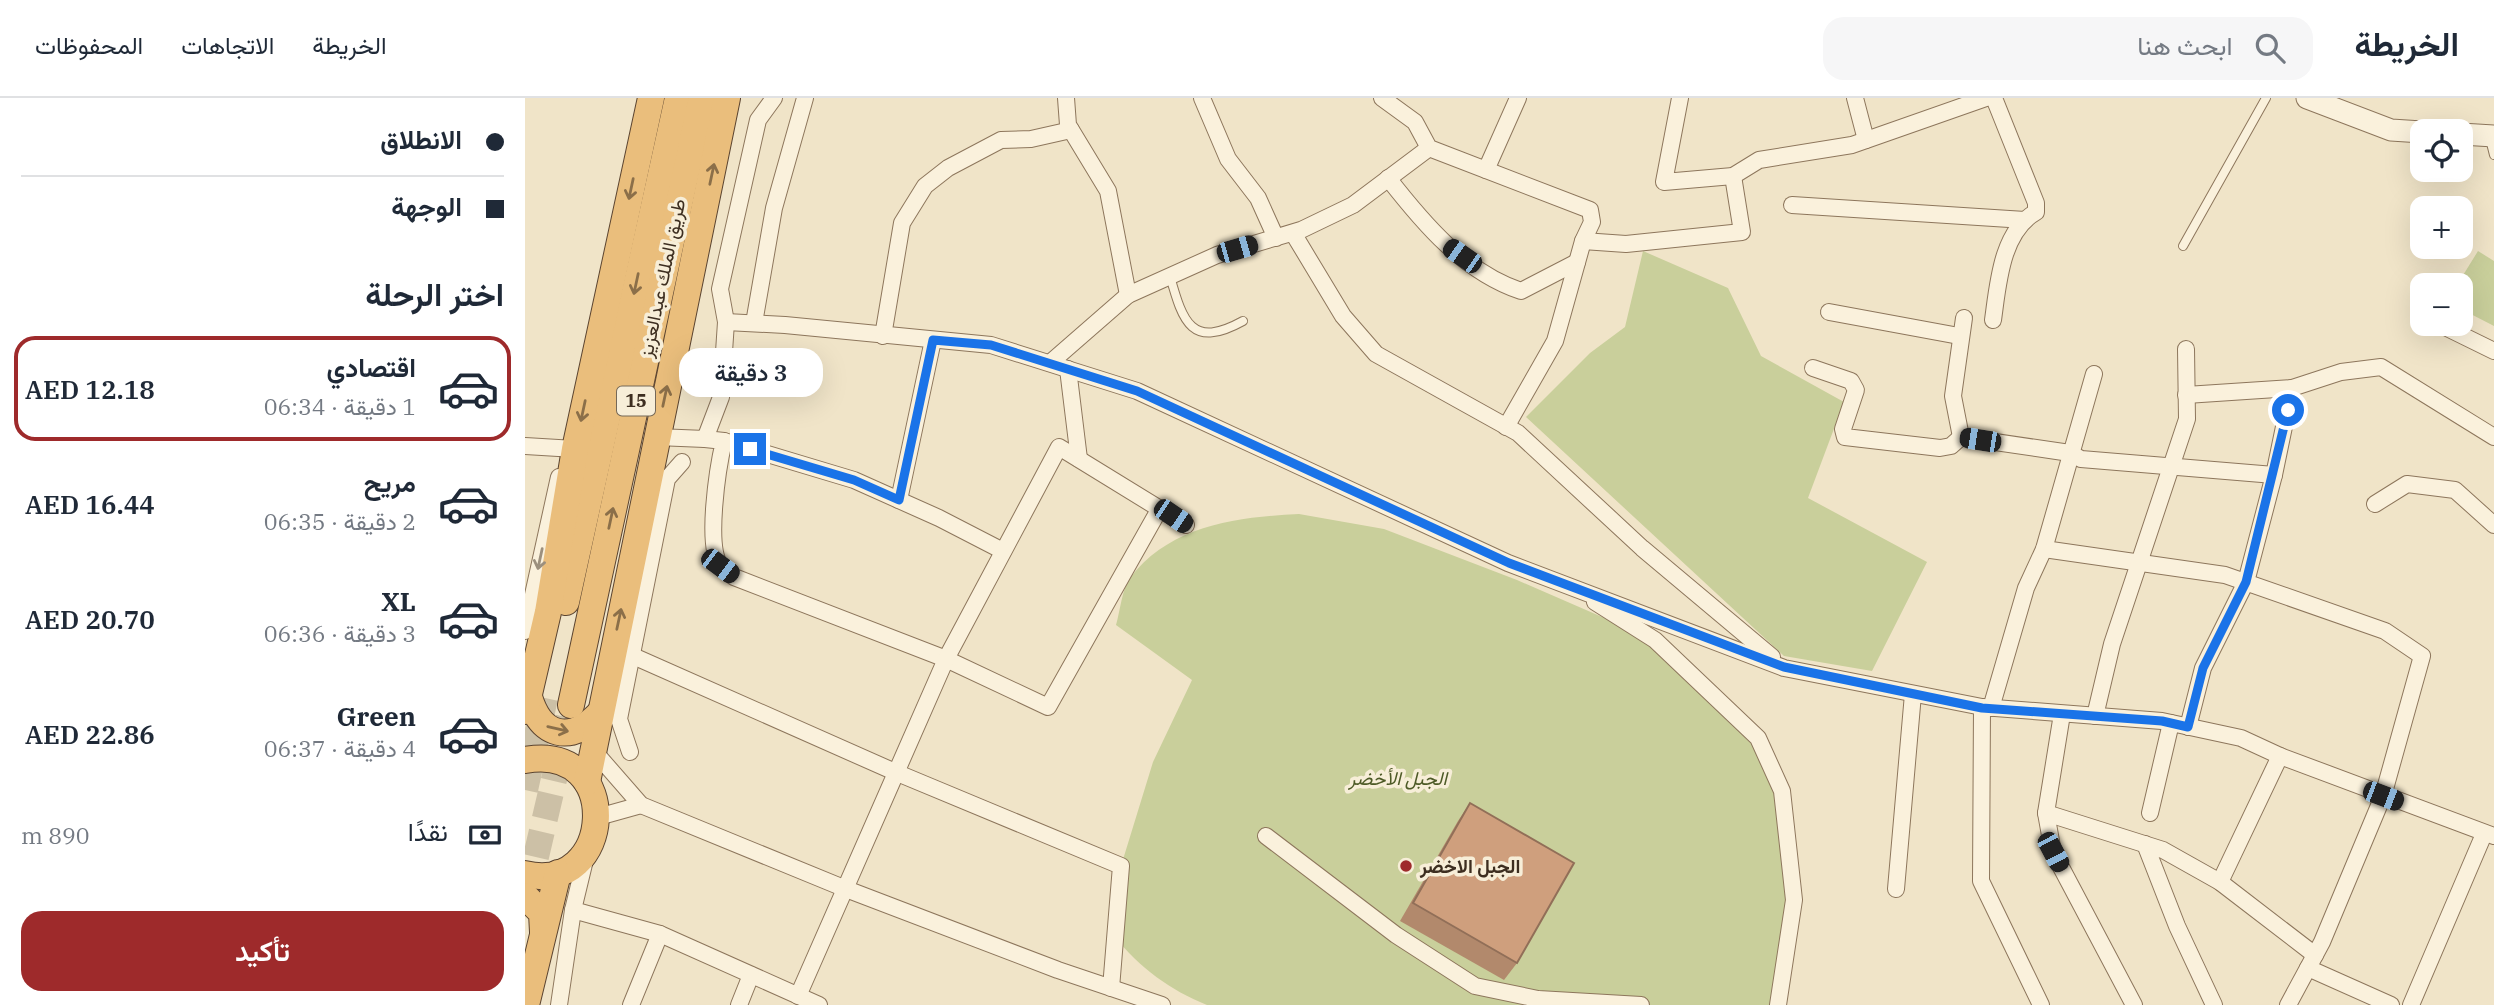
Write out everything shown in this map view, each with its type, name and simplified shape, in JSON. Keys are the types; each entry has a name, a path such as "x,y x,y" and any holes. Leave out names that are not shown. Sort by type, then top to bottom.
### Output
{"highway":[{"path":"599,714 586,727 567,733 552,730 535,716 533,702 575,449 651,98"},
{"name":"طريق الملك عبدالعزيز","path":"533,702 678,98"},
{"name":"طريق الملك عبدالعزيز","path":"571,705 702,98"},
{"path":"587,782 599,714 623,653 657,437 727,98"},
{"path":"525,760 544,758 575,770 587,782 595,799 598,817 595,835 587,851 574,864 558,873 525,874"},
{"path":"526,1005 558,873"},
{"path":"525,896 543,914 543,933"}],"street":[{"path":"705,439 721,397 726,322 720,289 758,120 774,98"},
{"path":"754,323 774,208 806,98"},
{"path":"1066,98 1070,130 1108,191 1128,295"},
{"path":"1202,98 1228,159 1258,198 1276,238"},
{"path":"1486,170 1518,98"},
{"path":"1680,98 1664,182 1733,176 1759,160 1866,140 1986,98"},
{"path":"1854,98 1866,140"},
{"path":"1993,320 2003,265 2011,239 2025,220 2036,212 2036,203 1994,98"},
{"path":"2307,98 2391,131 2410,132"},
{"path":"1385,99 1415,122 1429,148 1590,210 1592,222 1583,241 1555,341 1506,427"},
{"path":"883,336 902,223 925,186 948,168 1001,140 1031,139 1070,130"},
{"path":"2473,137 2492,142"},
{"path":"1050,363 1128,295 1217,255 1293,233 1353,205 1429,148"},
{"path":"1583,241 1626,244 1742,232 1733,176"},
{"path":"1388,178 1441,241 1504,286 1521,291 1577,262"},
{"path":"1792,205 2025,220"},
{"path":"1293,233 1343,316 1376,354 1518,433 1641,548 1784,667"},
{"path":"1829,312 1959,337"},
{"path":"1961,437 1953,396 1963,318"},
{"path":"726,322 991,345 1137,391 1509,563 1784,667 1986,708 2171,723 2241,738 2280,756 2489,835 2411,1005"},
{"path":"2463,336 2494,351"},
{"path":"899,500 933,340"},
{"path":"2095,716 2112,644 2174,465 2187,419 2186,349"},
{"path":"2186,395 2293,388 2340,372 2381,367 2494,437"},
{"path":"1813,368 1851,381 1856,390 1843,429 1845,437 1940,449 1951,446 1961,437"},
{"path":"1068,369 1079,459"},
{"path":"2041,1005 1981,881 1986,708 2026,588 2044,549 2094,374"},
{"path":"2188,727 2203,668 2246,582 2293,388"},
{"path":"657,437 724,441 854,480 1003,551"},
{"path":"1961,437 2070,453 2081,459 2274,475"},
{"path":"724,441 718,468 714,545 720,566 734,577 946,659 1048,707 1160,508"},
{"path":"525,446 575,449 557,480 525,631"},
{"path":"798,996 946,659 1059,447 1186,525"},
{"path":"630,752 619,719 623,653 667,479 682,462"},
{"path":"2375,504 2407,484 2455,490 2494,525"},
{"path":"2044,549 2225,575 2385,631 2422,656 2383,796 2311,962 2288,1005"},
{"path":"1566,584 1655,640 1758,738 1782,792 1794,900 1778,1005"},
{"path":"623,653 895,772 1121,866 1111,988"},
{"path":"1896,889 1913,694"},
{"path":"2062,713 2046,813 2053,852 2134,1005"},
{"path":"2150,813 2171,723"},
{"path":"593,750 641,805 846,890 1162,1005"},
{"path":"2220,882 2280,756"},
{"path":"598,817 641,805"},
{"path":"2046,813 2163,850 2220,882 2311,962 2392,1005"},
{"path":"1266,836 1396,935 1475,986 1538,999 1641,1005"},
{"path":"2145,844 2177,926 2214,1005"},
{"path":"559,1005 573,910 587,851"},
{"path":"573,910 660,934 819,1005"},
{"path":"631,1005 660,934"},
{"path":"740,1005 751,975"}],"lane":[{"path":"2183,246 2266,98"},
{"path":"1170,276 1179,310 1192,328 1203,335 1216,334 1243,321"}],"green space":[{"path":"1643,251 1728,288 1761,356 1844,402 1808,498 1927,562 1872,671 1784,656 1526,417 1590,353 1625,327"},
{"path":"2478,251 2494,261 2494,326 2473,315 2473,273 2464,273"},
{"name":"الجبل الأخضر","path":"1299,514 1384,529 1517,580 1655,640 1758,738 1782,791 1794,900 1778,1005 1207,1005 1168,985 1134,958 1114,936 1121,866 1153,762 1192,680 1116,625 1125,588 1146,560 1185,535 1229,522"}],"building":[{"path":"1470,803 1574,863 1517,963 1413,903"}],"tunnel":[{"path":"525,790 545,698"},
{"path":"527,895 570,711"}],"place":[{"name":"الجبل الاخضر","path":"1406,866"}],"route":[{"path":"750,449 854,480 899,500 933,340 991,345 1137,391 1509,563 1784,667 1982,708 2162,721 2188,727 2203,668 2246,582 2288,410"}]}
